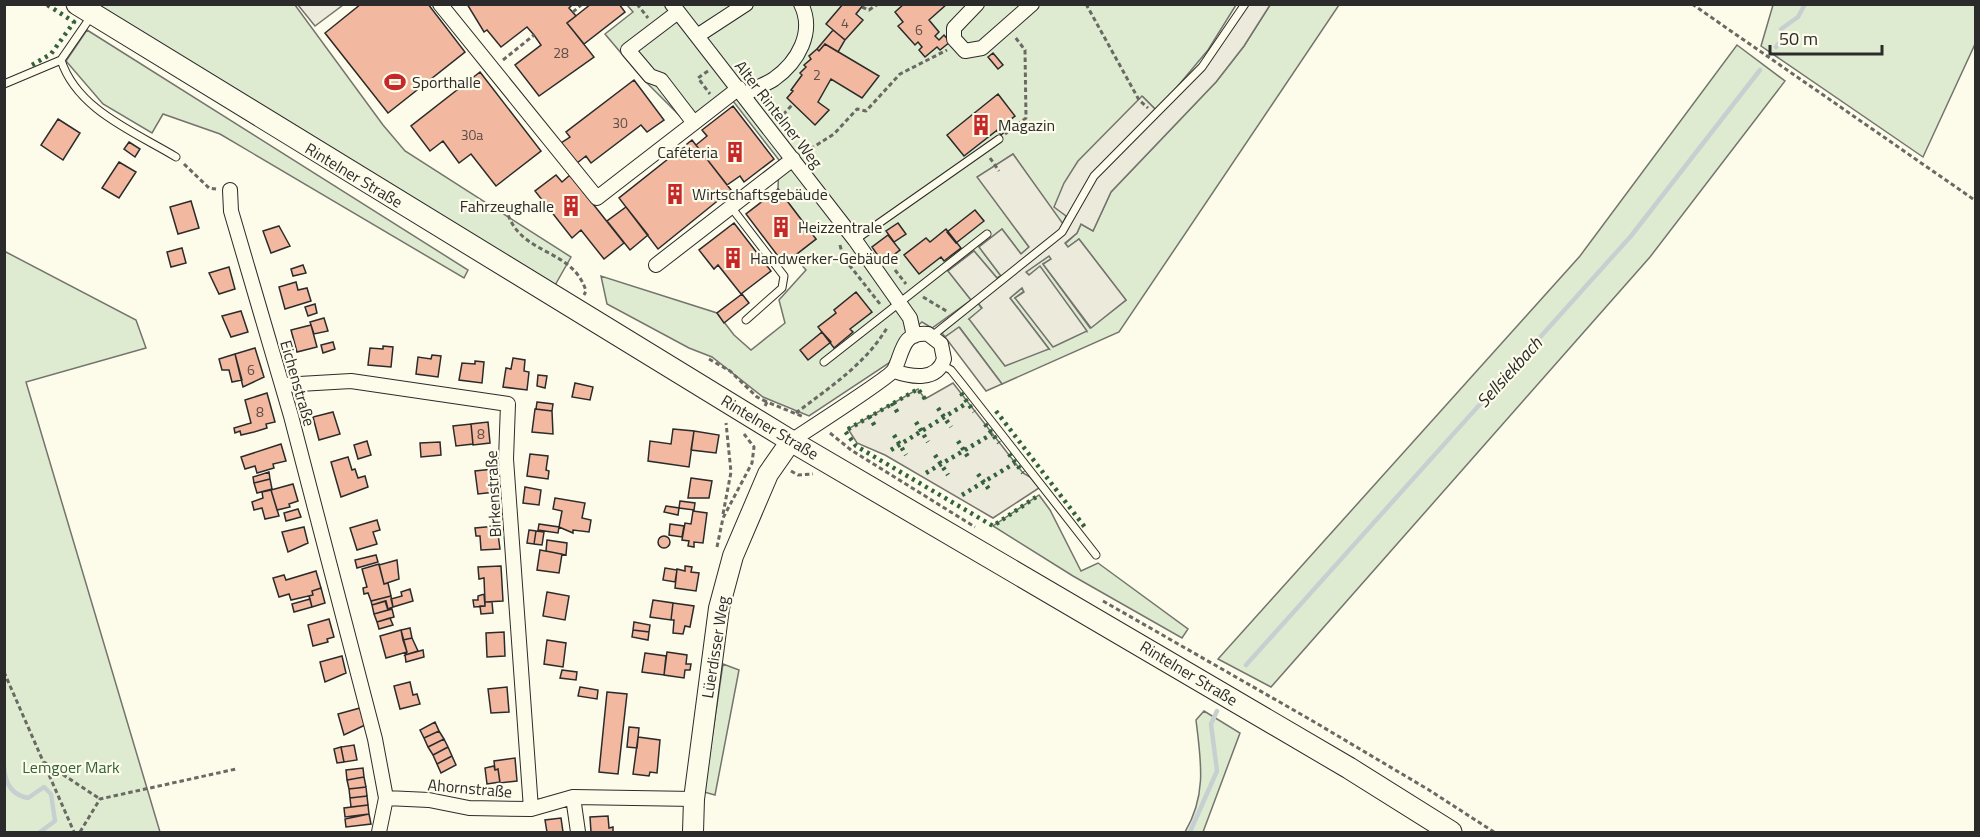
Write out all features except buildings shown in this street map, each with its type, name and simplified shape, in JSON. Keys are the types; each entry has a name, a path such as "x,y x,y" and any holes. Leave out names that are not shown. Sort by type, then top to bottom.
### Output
{"main road":[{"name":"Rintelner Straße","path":"85,10 791,441 1349,768 1451,832"},
{"name":"Lüerdisser Weg","path":"693,832 694,799 718,608 733,556 768,474 791,441"}],"street":[{"path":"440,4 597,198 718,104 742,91 774,79 797,56 805,39 807,24 801,4"},
{"path":"697,36 746,4"},
{"path":"977,4 954,28 957,44 965,51 976,51 1006,27 1017,9 1032,4"},
{"path":"675,8 628,50 650,76 661,80 694,123"},
{"name":"Alter Rintelner Weg","path":"675,8 742,91 855,240 910,318 914,336"},
{"path":"656,265 793,159"},
{"name":"Eichenstraße","path":"230,190 231,211 282,385 372,728 386,798"},
{"path":"791,441 894,370 902,345 914,336 921,333 936,340 944,352 942,365 934,373 922,376 906,375 894,370"},
{"name":"Birkenstraße","path":"282,385 351,381 508,404 506,459 531,809"},
{"path":"573,797 578,832"},
{"name":"Ahornstraße","path":"386,798 429,800 469,808 531,809 573,797 694,799"},
{"path":"379,832 386,798"}],"lane":[{"path":"936,340 1062,232 1094,176 1202,67 1245,4"},
{"name":"Rintelner Straße","path":"62,60 85,10"},
{"path":"4,84 62,60 77,88 96,109 176,157"},
{"path":"855,240 999,139"},
{"path":"730,207 784,276 782,288 746,320"},
{"path":"824,362 987,234"},
{"path":"942,365 951,369 1096,555"}],"path":[{"path":"573,12 582,4"},
{"path":"862,7 869,10 878,4"},
{"path":"1086,4 1139,100 1155,116"},
{"path":"1692,4 1976,201"},
{"path":"999,139 1026,118 1025,50 1006,27"},
{"path":"492,69 534,35"},
{"path":"793,159 834,134 857,109 866,111 900,74 926,63 957,44"},
{"path":"718,62 698,78 718,104"},
{"path":"777,122 793,104"},
{"path":"984,149 999,171"},
{"path":"176,157 209,188 230,190"},
{"path":"506,208 510,223 518,234 575,268 586,291 577,310"},
{"path":"796,413 842,379 878,343 892,319 843,257 839,238"},
{"path":"709,359 730,371 757,397 767,402"},
{"path":"723,518 731,472 726,423"},
{"path":"745,434 754,447 754,454"},
{"path":"852,450 978,528"},
{"path":"1095,598 1144,623 1292,708 1494,832"},
{"path":"4,672 74,832"},
{"path":"42,761 100,799 236,769"},
{"path":"80,832 100,799"}],"green space":[{"path":"94,5 295,5 383,125 405,151 571,257 550,294"},
{"path":"627,5 1236,5 1208,50 1157,111 1143,97 1062,224 1013,154 978,177 1029,247 1021,254 1002,229 979,247 1001,276 997,278 974,251 948,271 971,300 932,328 922,322 902,340 889,363 809,416 763,397 712,357 689,348 607,304 601,276 717,313 734,335 751,350 785,323 779,300 806,270 794,256 816,239 778,189 779,160 726,92 685,121 643,79 605,34 633,12"},
{"path":"1270,5 1339,5 1119,332 1002,384 960,328 945,337 942,333 978,303 982,309 969,319 1049,349 1010,298 1022,288 1024,291 1015,298 1086,331 1040,267 1029,275 1026,272 1049,256 1052,259 1043,264 1090,328 1126,300 1079,239 1068,247 1065,244 1077,233 1081,224 1093,231 1111,192 1216,82 1244,46"},
{"path":"1773,5 1975,5 1975,44 1923,157 1761,46"},
{"path":"87,30 468,270 464,278 220,134 163,114 152,133 103,104 66,61"},
{"path":"1737,45 1785,81 1650,257 1271,687 1218,659 1580,256"},
{"name":"Lemgoer Mark","path":"4,251 136,320 146,348 26,382 160,832 5,832"},
{"path":"1039,495 1050,510 1081,571 1098,563 1188,629 1182,638 1073,576 993,526"},
{"path":"723,664 739,670 715,795 704,792"},
{"path":"1204,711 1240,733 1203,832 1185,832 1197,805 1201,764 1196,720"}],"shaded area":[{"path":"298,5 343,5 315,26"},
{"path":"1245,5 1270,5 1244,46 1216,82 1111,192 1093,231 1081,224 1077,233 1065,243 1068,247 1079,239 1126,300 1091,328 1043,264 1051,259 1049,256 1026,272 1029,275 1040,266 1087,331 1053,347 1015,298 1024,292 1022,288 1010,298 1049,349 1005,366 969,319 982,308 974,298 971,300 948,271 974,251 997,278 1001,276 979,247 1002,229 1021,254 1029,247 977,177 1013,154 1063,224 1066,216 1054,207 1064,183 1078,161 1142,96 1157,111 1202,67"},
{"path":"959,327 1002,384 986,391 945,337"},
{"path":"953,383 1023,473 1030,477 1039,488 993,518 885,455 857,443 848,429 918,389 925,399"}],"waterway":[{"name":"Sellsiekbach","path":"1776,47 1781,41 1781,29 1798,17 1805,4"},
{"name":"Sellsiekbach","path":"1246,665 1631,236 1760,70"},
{"name":"Sellsiekbach","path":"1190,832 1217,771 1211,724 1217,711"},
{"path":"4,767 10,787 18,794 28,798 44,787 51,794 55,821 40,832"}],"hedge":[{"path":"32,65 51,54 74,22 46,4"},
{"path":"925,399 918,389 845,431 856,446 993,526 1039,495"},
{"path":"961,393 974,412"},
{"path":"892,403 899,415"},
{"path":"891,450 967,403"},
{"path":"938,408 951,427"},
{"path":"996,411 1087,530"},
{"path":"869,416 876,428"},
{"path":"916,422 928,442"},
{"path":"985,424 999,443"},
{"path":"926,473 992,434"},
{"path":"894,435 906,455"},
{"path":"958,441 970,460"},
{"path":"1009,454 1023,473"},
{"path":"935,455 948,475"},
{"path":"962,495 1015,463"},
{"path":"978,474 991,492"}],"place":[{"name":"Sporthalle","path":"395,82"},
{"name":"Magazin","path":"981,125"},
{"name":"Caféteria","path":"735,152"},
{"name":"Wirtschaftsgebäude","path":"675,194"},
{"name":"Fahrzeughalle","path":"571,206"},
{"name":"Heizzentrale","path":"781,227"},
{"name":"Handwerker-Gebäude","path":"733,258"}]}
